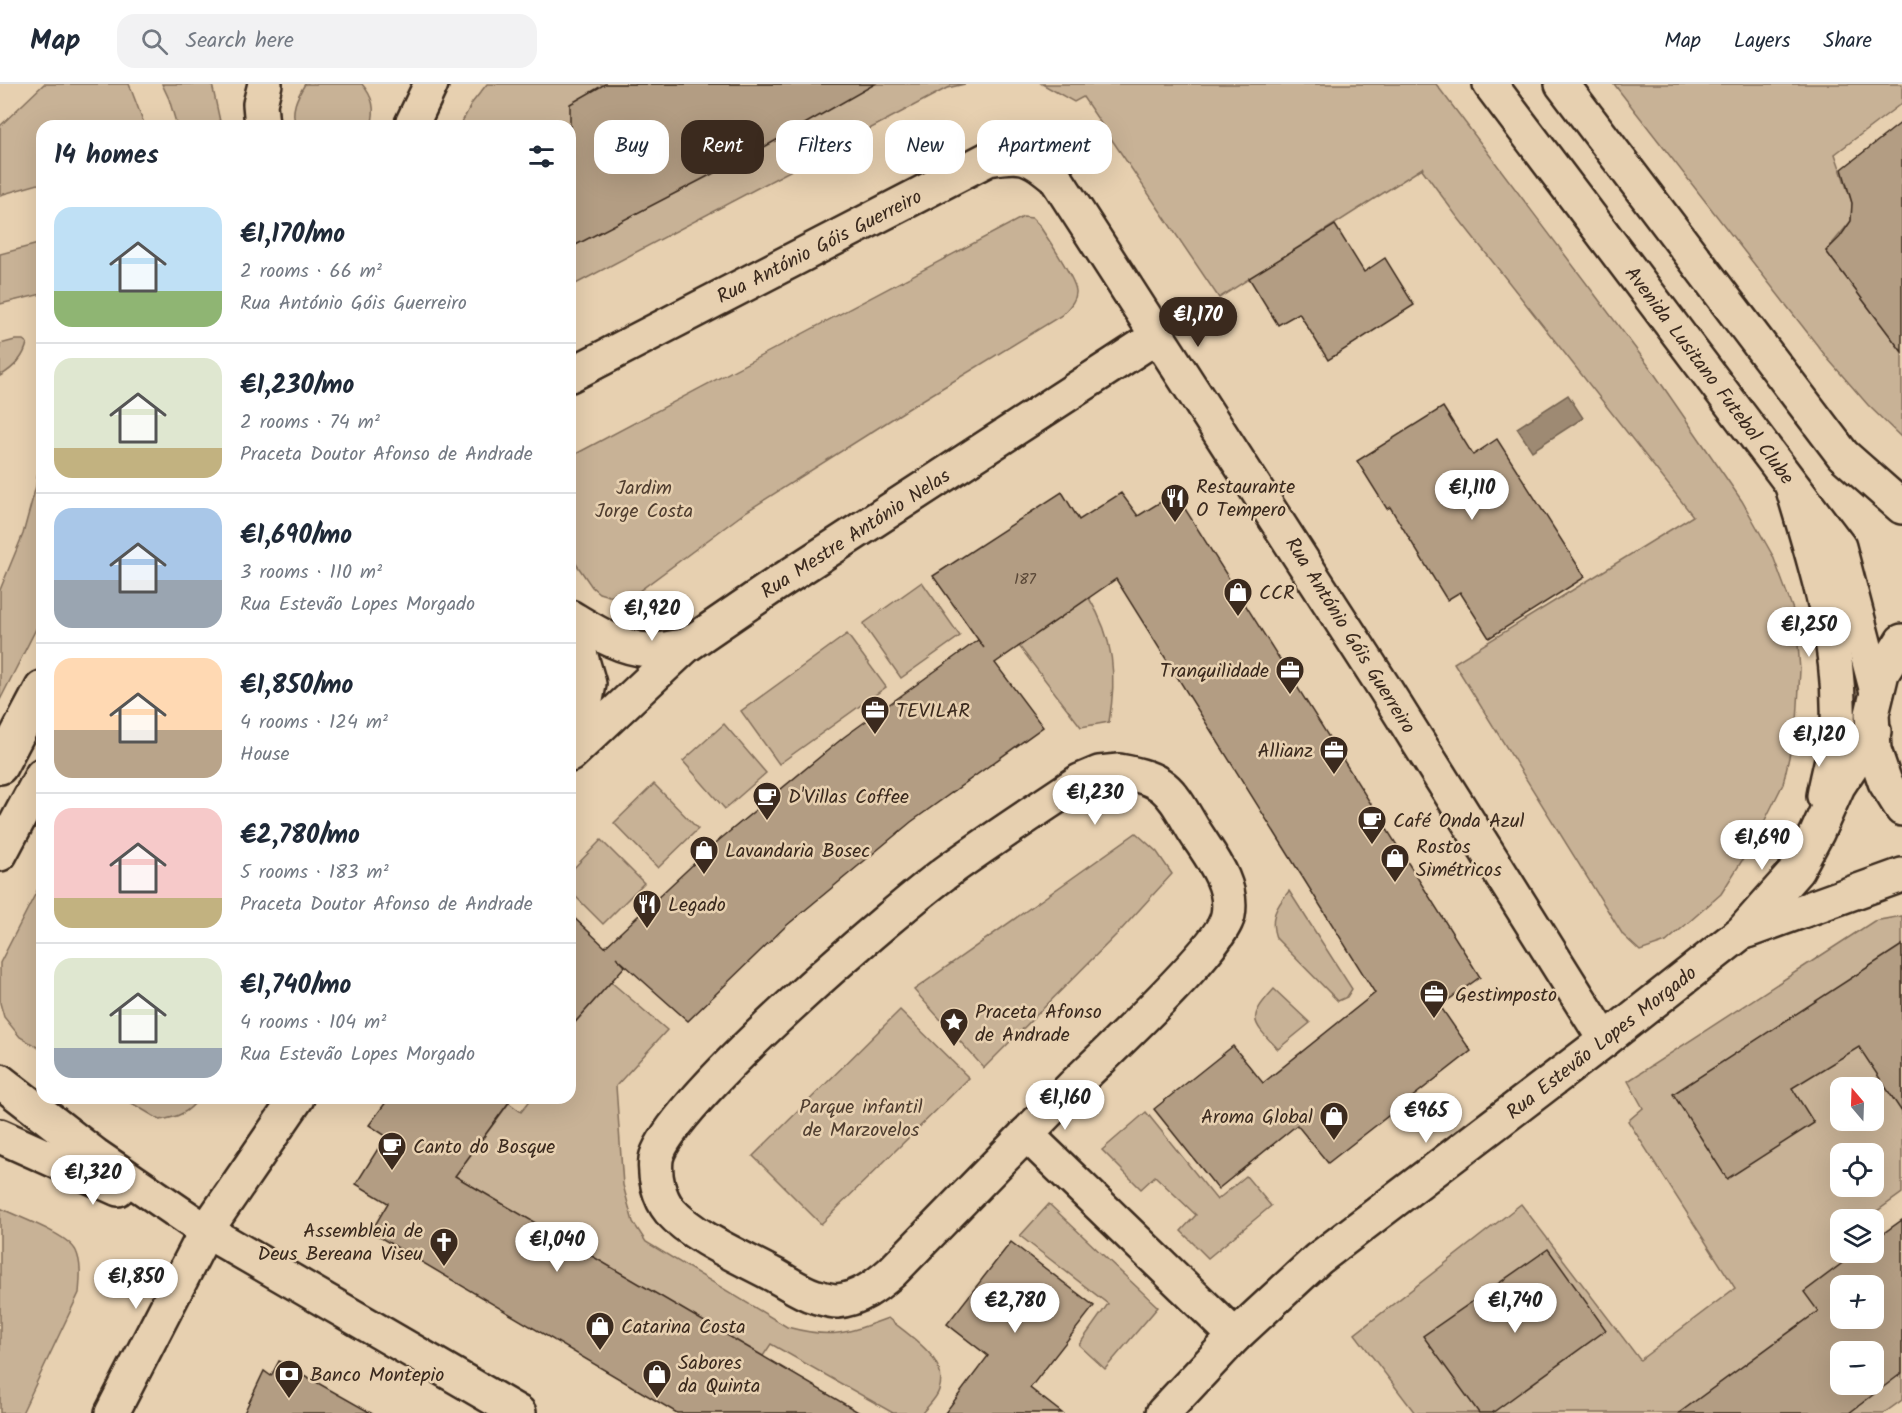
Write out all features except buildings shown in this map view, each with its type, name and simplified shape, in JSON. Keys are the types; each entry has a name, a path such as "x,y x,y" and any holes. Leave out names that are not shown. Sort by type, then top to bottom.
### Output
{"street":[{"path":"406,84 411,104 410,120"},
{"path":"413,120 431,84"},
{"name":"Avenida Lusitano Futebol Clube","path":"1490,84 1839,547 1877,692"},
{"path":"1562,84 1843,455 1902,507"},
{"name":"Rua António Góis Guerreiro","path":"576,372 988,159 1014,154 1036,161 1055,177 1159,335 1605,1040"},
{"name":"Rua Mestre António Nelas","path":"576,749 686,646 775,585 1159,335"},
{"path":"1791,483 1825,594 1834,648 1838,725 1817,833"},
{"path":"576,621 609,639 649,651 686,646"},
{"path":"576,638 589,684 576,722"},
{"path":"1902,640 1882,673 1872,714 1874,750 1885,782 1902,808"},
{"path":"586,670 600,678 624,681 652,677"},
{"path":"0,768 36,699"},
{"name":"Rua Estevão Lopes Morgado","path":"1162,1413 1235,1335 1311,1266 1742,932 1797,870 1838,786 1874,731"},
{"path":"1119,771 1143,775 1160,783 1174,797 1222,875 1228,899 1226,922 1217,939 1026,1134 875,1287 856,1296 835,1301 813,1296 698,1233 670,1211 661,1196 657,1177 656,1159 663,1143 691,1105 840,960 950,869 1080,781 1099,773 1119,771"},
{"path":"0,854 36,786"},
{"name":"Rua Estevão Lopes Morgado","path":"1742,932 1902,875"},
{"path":"0,1081 95,1155 206,1231 519,1413"},
{"path":"112,1413 206,1231 293,1104"},
{"path":"1026,1134 1235,1335"},
{"path":"0,1136 206,1231"}],"green space":[{"path":"44,84 129,84 143,120 36,120 36,185 0,195 0,126"},
{"path":"162,84 212,84 220,120 175,120"},
{"path":"305,84 362,84 372,104 372,120 294,120 297,99"},
{"path":"487,84 965,84 947,88 873,127 873,120 776,120 776,174 784,174 576,284 576,120 463,120 472,103"},
{"path":"1042,84 1436,84 1651,369 1742,501 1773,556 1796,618 1800,670 1797,722 1783,784 1755,840 1721,894 1666,942 1640,951 1623,935 1454,663 1693,516 1455,214 1422,169 1424,167 1219,298 1112,140 1112,120 1099,120 1083,97 1074,102"},
{"path":"1614,84 1902,84 1902,103 1835,154 1852,203 1851,221 1826,251 1902,352 1902,438 1868,405 1828,359"},
{"name":"Jardim Jorge Costa","path":"1023,217 1032,218 1039,225 1066,267 1076,291 1072,304 1062,315 747,511 639,591 624,597 599,593 576,564 576,454"},
{"path":"36,245 36,295 0,304 0,254"},
{"path":"23,340 27,343 23,354 9,370 0,376 0,344"},
{"path":"36,486 36,629 0,700 0,590 23,534"},
{"path":"922,582 960,636 901,678 863,624"},
{"path":"1089,598 1104,628 1108,643 1113,689 1109,722 1081,727 1019,646"},
{"path":"847,634 886,687 779,764 741,711"},
{"path":"724,724 766,773 725,809 683,761"},
{"path":"654,784 698,829 658,868 614,823"},
{"path":"1136,833 1157,852 1172,874 1120,931 984,1068 914,990"},
{"path":"601,840 644,883 603,924 576,897 576,866"},
{"path":"1289,891 1352,989 1347,997 1338,1001 1276,938 1273,924 1275,913"},
{"path":"36,893 36,1046 20,1037 4,1017 0,1003 0,963"},
{"path":"1902,916 1902,1193 1880,1209 1830,1209 1830,1263 1856,1263 1865,1275 1830,1275 1830,1329 1884,1329 1884,1300 1902,1325 1902,1400 1884,1413 1415,1413 1355,1334 1521,1204 1640,1360 1735,1288 1628,1121 1643,1108 1628,1081 1874,921"},
{"path":"611,982 667,1030 616,1086 623,1185 633,1222 646,1242 787,1327 827,1334 849,1331 888,1318 925,1349 938,1368 941,1379 938,1393 922,1413 893,1413 771,1344 763,1356 455,1176 508,1104 521,1112 527,1104 576,1104 576,1021"},
{"path":"1274,989 1310,1023 1278,1049 1262,1032 1256,1020 1259,1007"},
{"name":"Parque infantil de Marzovelos","path":"900,1010 969,1078 821,1224 753,1156"},
{"path":"133,1104 194,1104 182,1114 160,1120"},
{"path":"1146,1112 1217,1200 1246,1176 1271,1206 1208,1258 1181,1231 1196,1215 1155,1176 1141,1189 1102,1150"},
{"path":"1049,1204 1158,1307 1105,1369 1079,1345 1108,1304 1020,1236"},
{"path":"0,1208 42,1226 63,1238 76,1251 80,1267 79,1293 22,1413 0,1413"}],"shaded area":[{"path":"1568,395 1583,418 1532,451 1517,428"}],"place":[{"name":"Restaurante O Tempero","path":"1175,524"},
{"name":"CCR","path":"1238,618"},
{"name":"Tranquilidade","path":"1290,696"},
{"name":"TEVILAR","path":"875,736"},
{"name":"Allianz","path":"1334,776"},
{"name":"D'Villas Coffee","path":"767,822"},
{"name":"Café Onda Azul","path":"1372,846"},
{"name":"Lavandaria Bosec","path":"704,876"},
{"name":"Rostos Simétricos","path":"1395,884"},
{"name":"Legado","path":"647,930"},
{"name":"Gestimposto","path":"1434,1020"},
{"name":"Praceta Afonso de Andrade","path":"954,1048"},
{"name":"Aroma Global","path":"1334,1142"},
{"name":"Canto do Bosque","path":"392,1172"},
{"name":"Assembleia de Deus Bereana Viseu","path":"444,1268"},
{"name":"Catarina Costa","path":"600,1352"},
{"name":"Banco Montepio","path":"289,1400"},
{"name":"Sabores da Quinta","path":"657,1400"}]}
